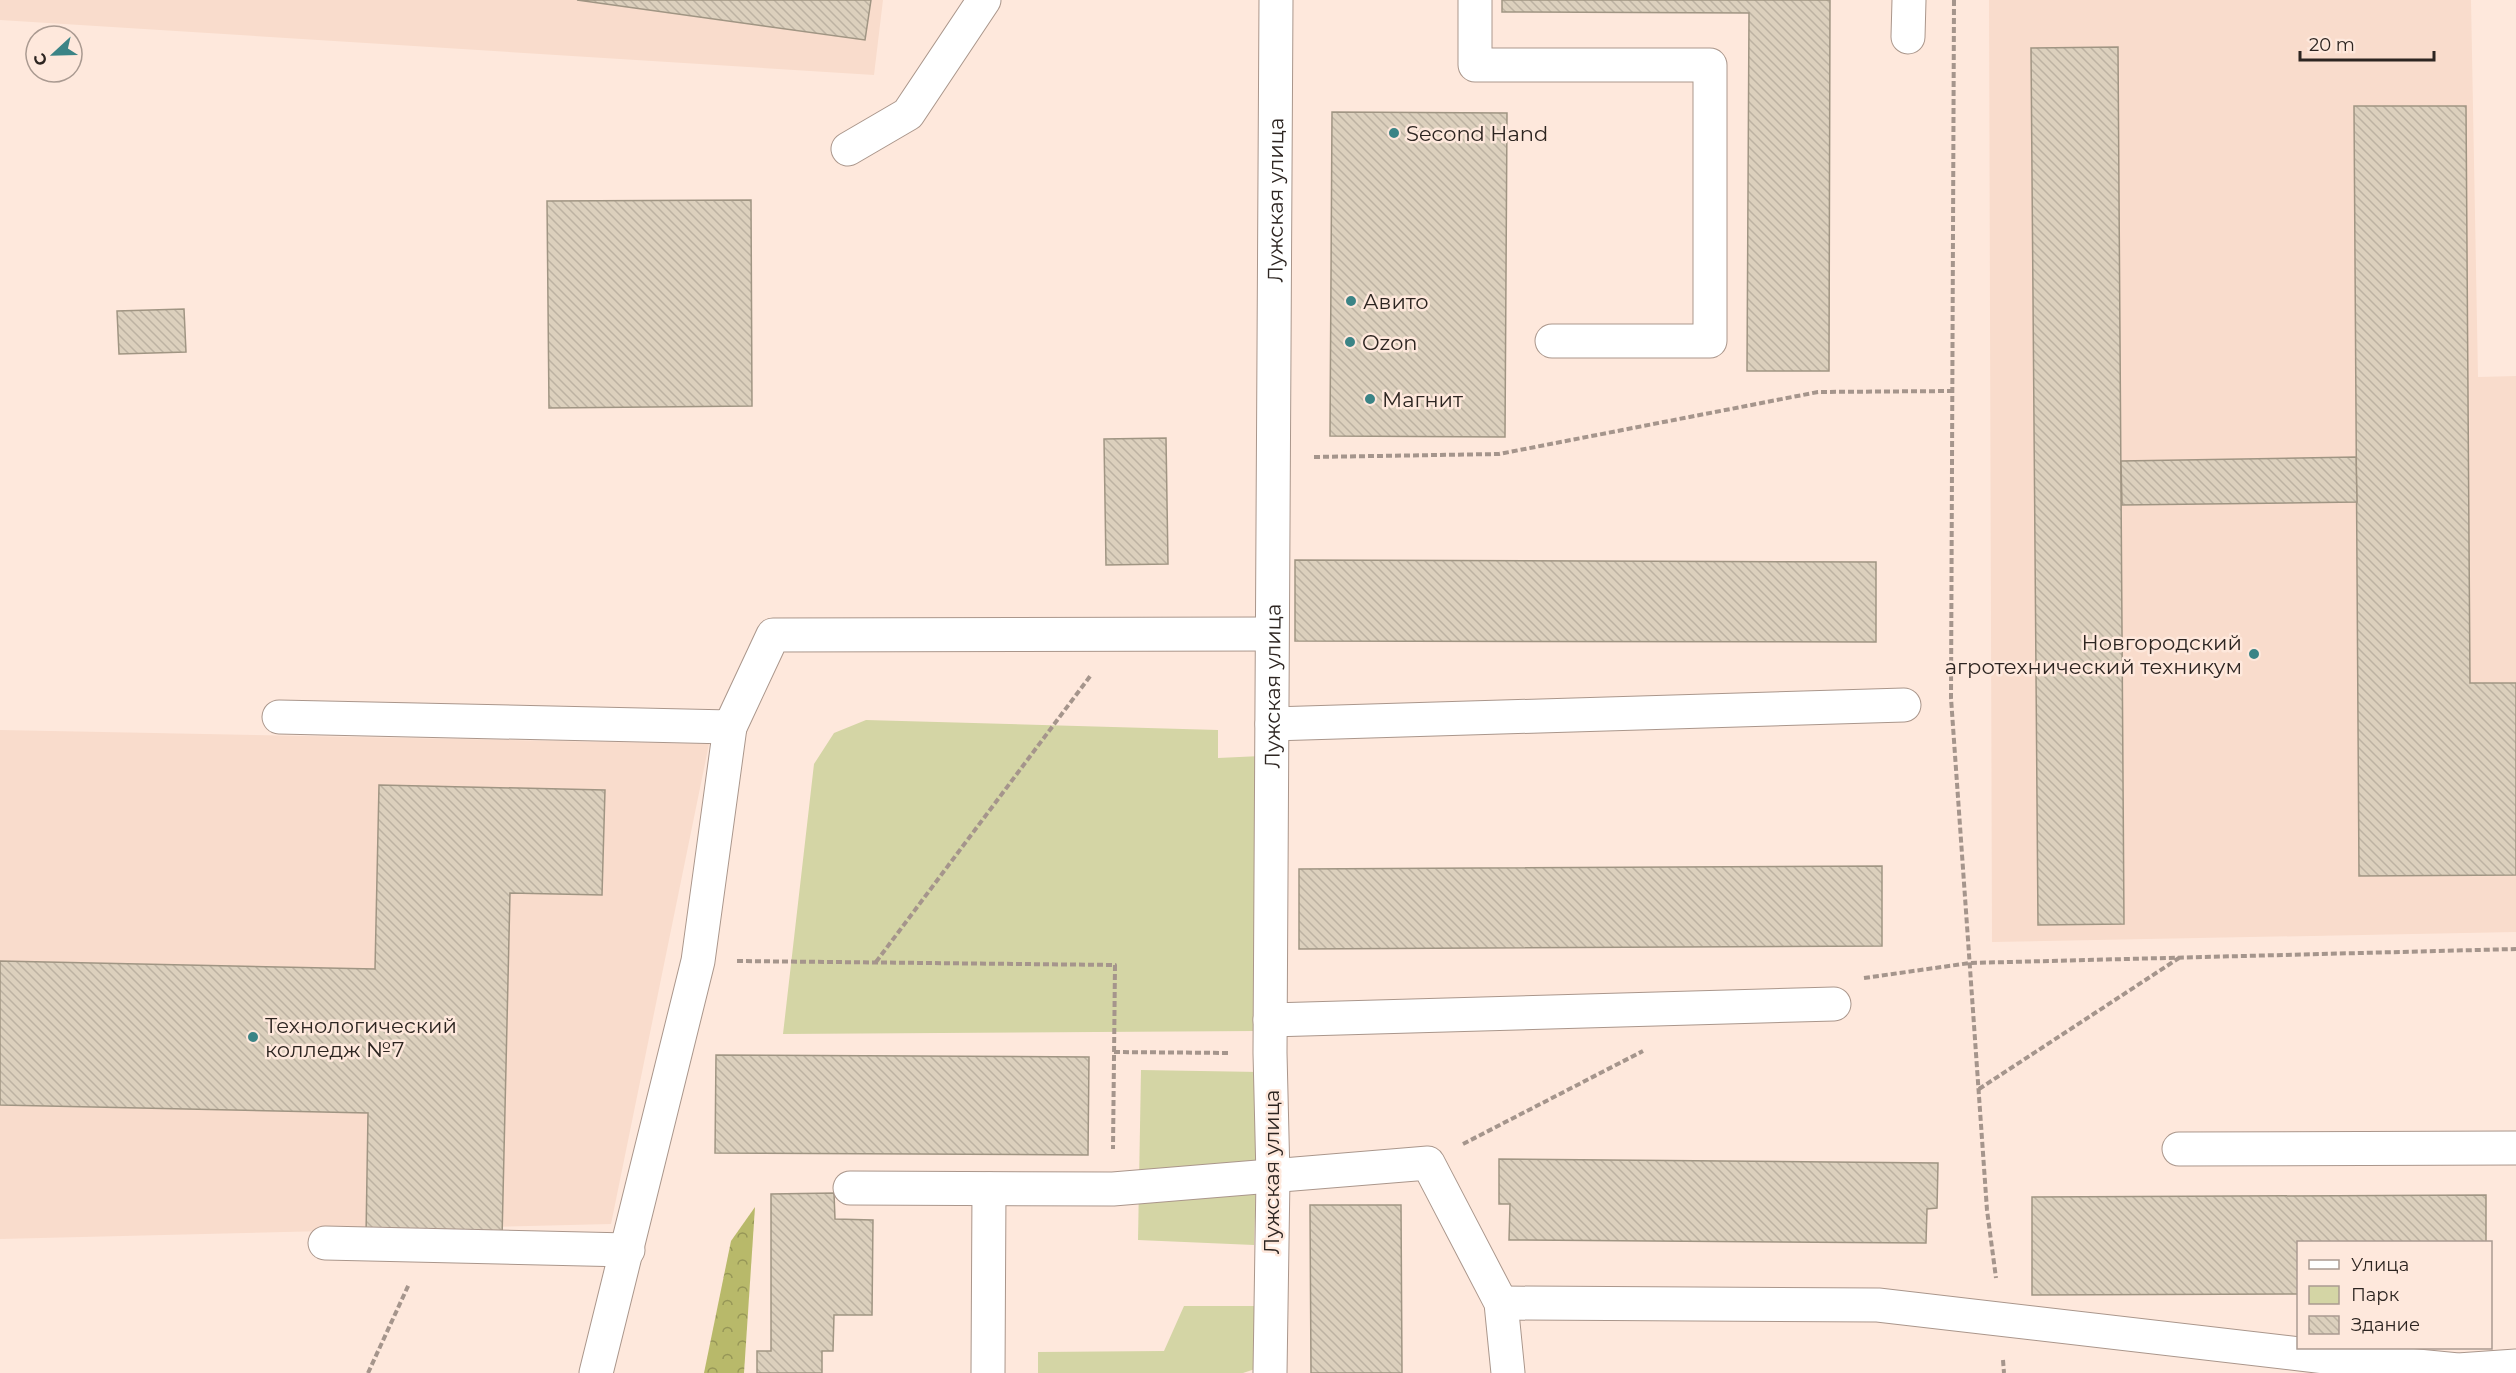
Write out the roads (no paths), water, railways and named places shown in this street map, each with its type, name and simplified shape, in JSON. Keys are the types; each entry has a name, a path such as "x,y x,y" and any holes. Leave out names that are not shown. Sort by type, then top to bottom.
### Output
{"street":[{"path":"848,149 908,114 984,0"},
{"name":"Лужская улица","path":"1270,1373 1273,1176 1270,1053 1271,634 1276,0"},
{"path":"1475,0 1475,65 1710,65 1710,341 1552,342"},
{"path":"1908,37 1909,0"},
{"path":"596,1373 698,961 730,727 773,635 1271,634"},
{"path":"1272,724 1904,705"},
{"path":"279,717 730,727"},
{"path":"1270,1020 1834,1004"},
{"path":"2179,1149 2516,1148"},
{"path":"850,1188 1113,1189 1428,1163 1501,1303 1508,1373"},
{"path":"988,1373 989,1189"},
{"path":"325,1243 628,1250"},
{"path":"1501,1303 1878,1305 2325,1357 2458,1370 2516,1366"}],"place":[{"name":"Second Hand","path":"1394,133"},
{"name":"Авито","path":"1351,301"},
{"name":"Ozon","path":"1350,342"},
{"name":"Магнит","path":"1370,399"},
{"name":"Новгородский агротехнический техникум","path":"2254,654"},
{"name":"Технологический колледж №7","path":"253,1037"}]}
